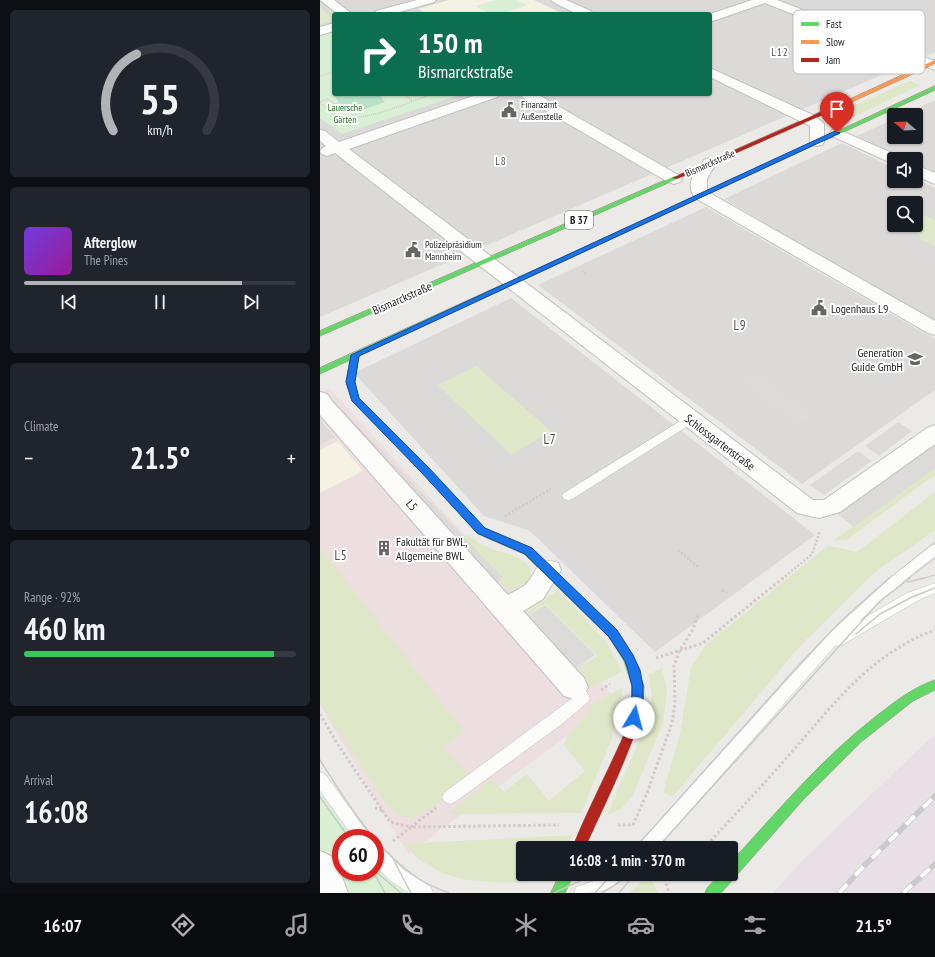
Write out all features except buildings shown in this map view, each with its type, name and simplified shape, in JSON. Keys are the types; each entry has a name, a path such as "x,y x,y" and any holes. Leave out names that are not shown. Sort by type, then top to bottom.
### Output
{"main road":[{"name":"Bismarckstraße","path":"320,334 913,74"},
{"name":"B 37","path":"320,371 935,88"},
{"path":"355,355 350,382 355,399 424,469 481,531 528,551 549,570 613,634 629,659 634,670 638,686 637,705 628,738 581,841"},
{"path":"738,864 799,796 857,738 909,697 935,685"},
{"path":"558,893 564,881"},
{"path":"712,893 723,881"}],"street":[{"path":"326,0 343,12"},
{"path":"387,12 430,0"},
{"path":"557,0 583,12"},
{"path":"712,17 763,0"},
{"path":"767,0 793,10"},
{"path":"320,31 332,28"},
{"path":"712,73 810,119 817,124 817,142"},
{"path":"320,153 486,96"},
{"path":"530,96 674,179"},
{"path":"837,133 887,156"},
{"path":"320,134 512,283"},
{"path":"709,164 698,178 698,186 701,195 935,329"},
{"path":"923,173 935,179"},
{"name":"Schlossgartenstraße","path":"512,283 805,507 823,510"},
{"name":"L5","path":"320,399 324,406 574,687"},
{"path":"823,510 832,506 935,433"},
{"path":"505,609 534,592 549,570"},
{"path":"320,867 332,893"}],"lane":[{"path":"568,496 690,419"},
{"path":"652,841 824,648 852,619 877,596 935,549"},
{"path":"824,648 912,597 935,588"},
{"path":"450,797 557,719 583,698 574,687"},
{"path":"320,779 356,829"},
{"path":"384,864 414,888 425,893"},
{"path":"582,893 602,886 608,881"}],"path":[{"path":"320,76 332,73"},
{"path":"406,96 413,100"},
{"path":"320,103 338,117 352,119 364,117 426,96"},
{"path":"320,103 328,100 335,104 339,103"},
{"path":"583,272 587,275"},
{"path":"481,531 547,492"},
{"path":"679,652 703,643 812,554 819,535 823,510"},
{"path":"678,550 698,567"},
{"path":"722,590 727,593"},
{"path":"320,714 335,740 390,822 411,827 633,825 647,793 672,723 675,703 674,666 679,652 693,629 698,614"},
{"path":"710,841 854,682 886,655 914,638 935,630"},
{"path":"599,692 607,686"},
{"path":"384,847 450,797"},
{"path":"375,808 383,811"},
{"path":"666,881 669,893"}],"shaded area":[{"path":"320,0 935,0 935,52 925,56 925,10 793,10 793,74 884,74 320,317"},
{"path":"449,0 534,0 559,12 424,12 418,9"},
{"path":"461,96 479,96 353,139 347,135"},
{"path":"935,100 935,172 923,166 923,152 892,152 857,136 887,122 887,144 923,144 923,108 917,108"},
{"path":"837,113 849,119 835,125 822,120"},
{"path":"842,143 887,165 887,188 923,188 923,182 935,188 935,323 724,199"},
{"name":"L9","path":"706,207 935,339 935,390 802,484 538,285"},
{"name":"L7","path":"511,298 815,535 655,652 530,531 484,516 354,373"},
{"path":"752,371 813,414 798,424 737,379"},
{"name":"L5","path":"329,388 616,699 408,854 320,705 320,392"},
{"path":"335,402 503,578 487,589 324,406"},
{"path":"320,419 335,437 320,445"},
{"path":"898,422 912,431 879,456 865,446"},
{"path":"338,441 363,471 320,493 320,450"},
{"path":"935,442 935,468 854,527 836,513"},
{"path":"858,451 872,461 824,495 810,485"},
{"path":"545,605 595,655 565,676 518,623"},
{"path":"935,735 935,893 773,893 802,861"}],"green space":[{"path":"496,0 517,0 528,5 506,12 487,12 475,6"},
{"path":"320,7 332,17 332,22 320,25"},
{"name":"Lauersche Gärten","path":"332,33 332,96 456,96 342,134 320,118 320,36"},
{"path":"910,81 920,85 849,119 837,113"},
{"path":"335,96 380,96 385,102 360,111 339,103"},
{"path":"923,214 935,220 935,246 922,240 917,232 923,232"},
{"path":"476,366 551,431 511,455 438,385"},
{"path":"935,467 935,475 846,540 834,540"},
{"path":"935,492 935,530 875,572 801,645 673,796 663,793 680,734 691,667 706,645 827,546 857,552"},
{"path":"468,535 487,547 521,559 531,568 531,577 517,590 510,590 506,588 497,576 496,570 463,537"},
{"path":"320,548 464,731 444,748 474,782 414,818 404,817 397,814 384,800 320,703"},
{"path":"558,590 605,640 622,671 591,688 576,670 597,656 545,604 528,615 525,611"},
{"path":"662,668 667,690 663,723 633,795 621,809 607,815 646,725 652,697 649,674"},
{"path":"623,687 611,741 581,813 449,814 491,779 504,792 527,774 549,801 585,771 564,745 568,734 585,717 593,704"},
{"path":"320,778 360,829 332,829 332,881 384,881 384,860 410,893 320,893"},
{"path":"572,835 569,841 516,841 516,881 534,881 503,883 466,880 442,873 418,859 405,844"},
{"path":"641,881 652,881 658,893 630,893"}],"tram line":[{"path":"888,579 935,542"},
{"path":"908,579 935,558"},
{"path":"921,579 935,575"},
{"path":"641,841 797,667 841,621 889,578"},
{"path":"663,841 880,601 910,578"},
{"path":"908,582 924,578"},
{"path":"856,634 880,614 912,597 935,588"},
{"path":"320,760 352,809 389,854 419,879 449,893"},
{"path":"320,797 343,829"},
{"path":"394,861 411,893"},
{"path":"384,879 401,893"},
{"path":"378,881 385,893"},
{"path":"554,893 580,881"},
{"path":"595,893 606,881"},
{"path":"602,893 620,881"},
{"path":"619,893 629,881"}],"railway":[{"path":"839,893 864,866 935,796"},
{"path":"903,893 935,864"}],"traffic: fast":[{"path":"820,141 935,88"},
{"path":"320,334 675,178"},
{"path":"320,371 627,230"},
{"path":"355,355 350,382 355,399 425,469 481,531 528,551 613,634 629,659 638,686 637,707"},
{"path":"738,864 799,796 857,738 909,697 935,685"},
{"path":"558,893 564,881"},
{"path":"712,893 723,881"}],"traffic: slow":[{"path":"925,67 935,62"},
{"path":"834,108 909,74"},
{"path":"627,230 820,141"}],"traffic: jam":[{"path":"675,178 834,108"},
{"path":"581,841 628,738 637,707"}],"place":[{"name":"Finanzamt Außenstelle","path":"509,110"},
{"name":"Polizeipräsidium Mannheim","path":"413,250"},
{"name":"Logenhaus L9","path":"819,308"},
{"name":"Generation Guide GmbH","path":"915,359"},
{"name":"Fakultät für BWL, Allgemeine BWL","path":"384,548"}],"district":[{"name":"L12","path":"780,52"},
{"name":"L8","path":"501,161"},
{"name":"L9","path":"740,325"},
{"name":"L7","path":"550,439"},
{"name":"L5","path":"341,555"}],"route":[{"path":"634,718 637,705 638,686 634,670 629,659 613,634 528,551 481,531 424,469 355,399 350,382 350,375 355,355 837,133"}]}
